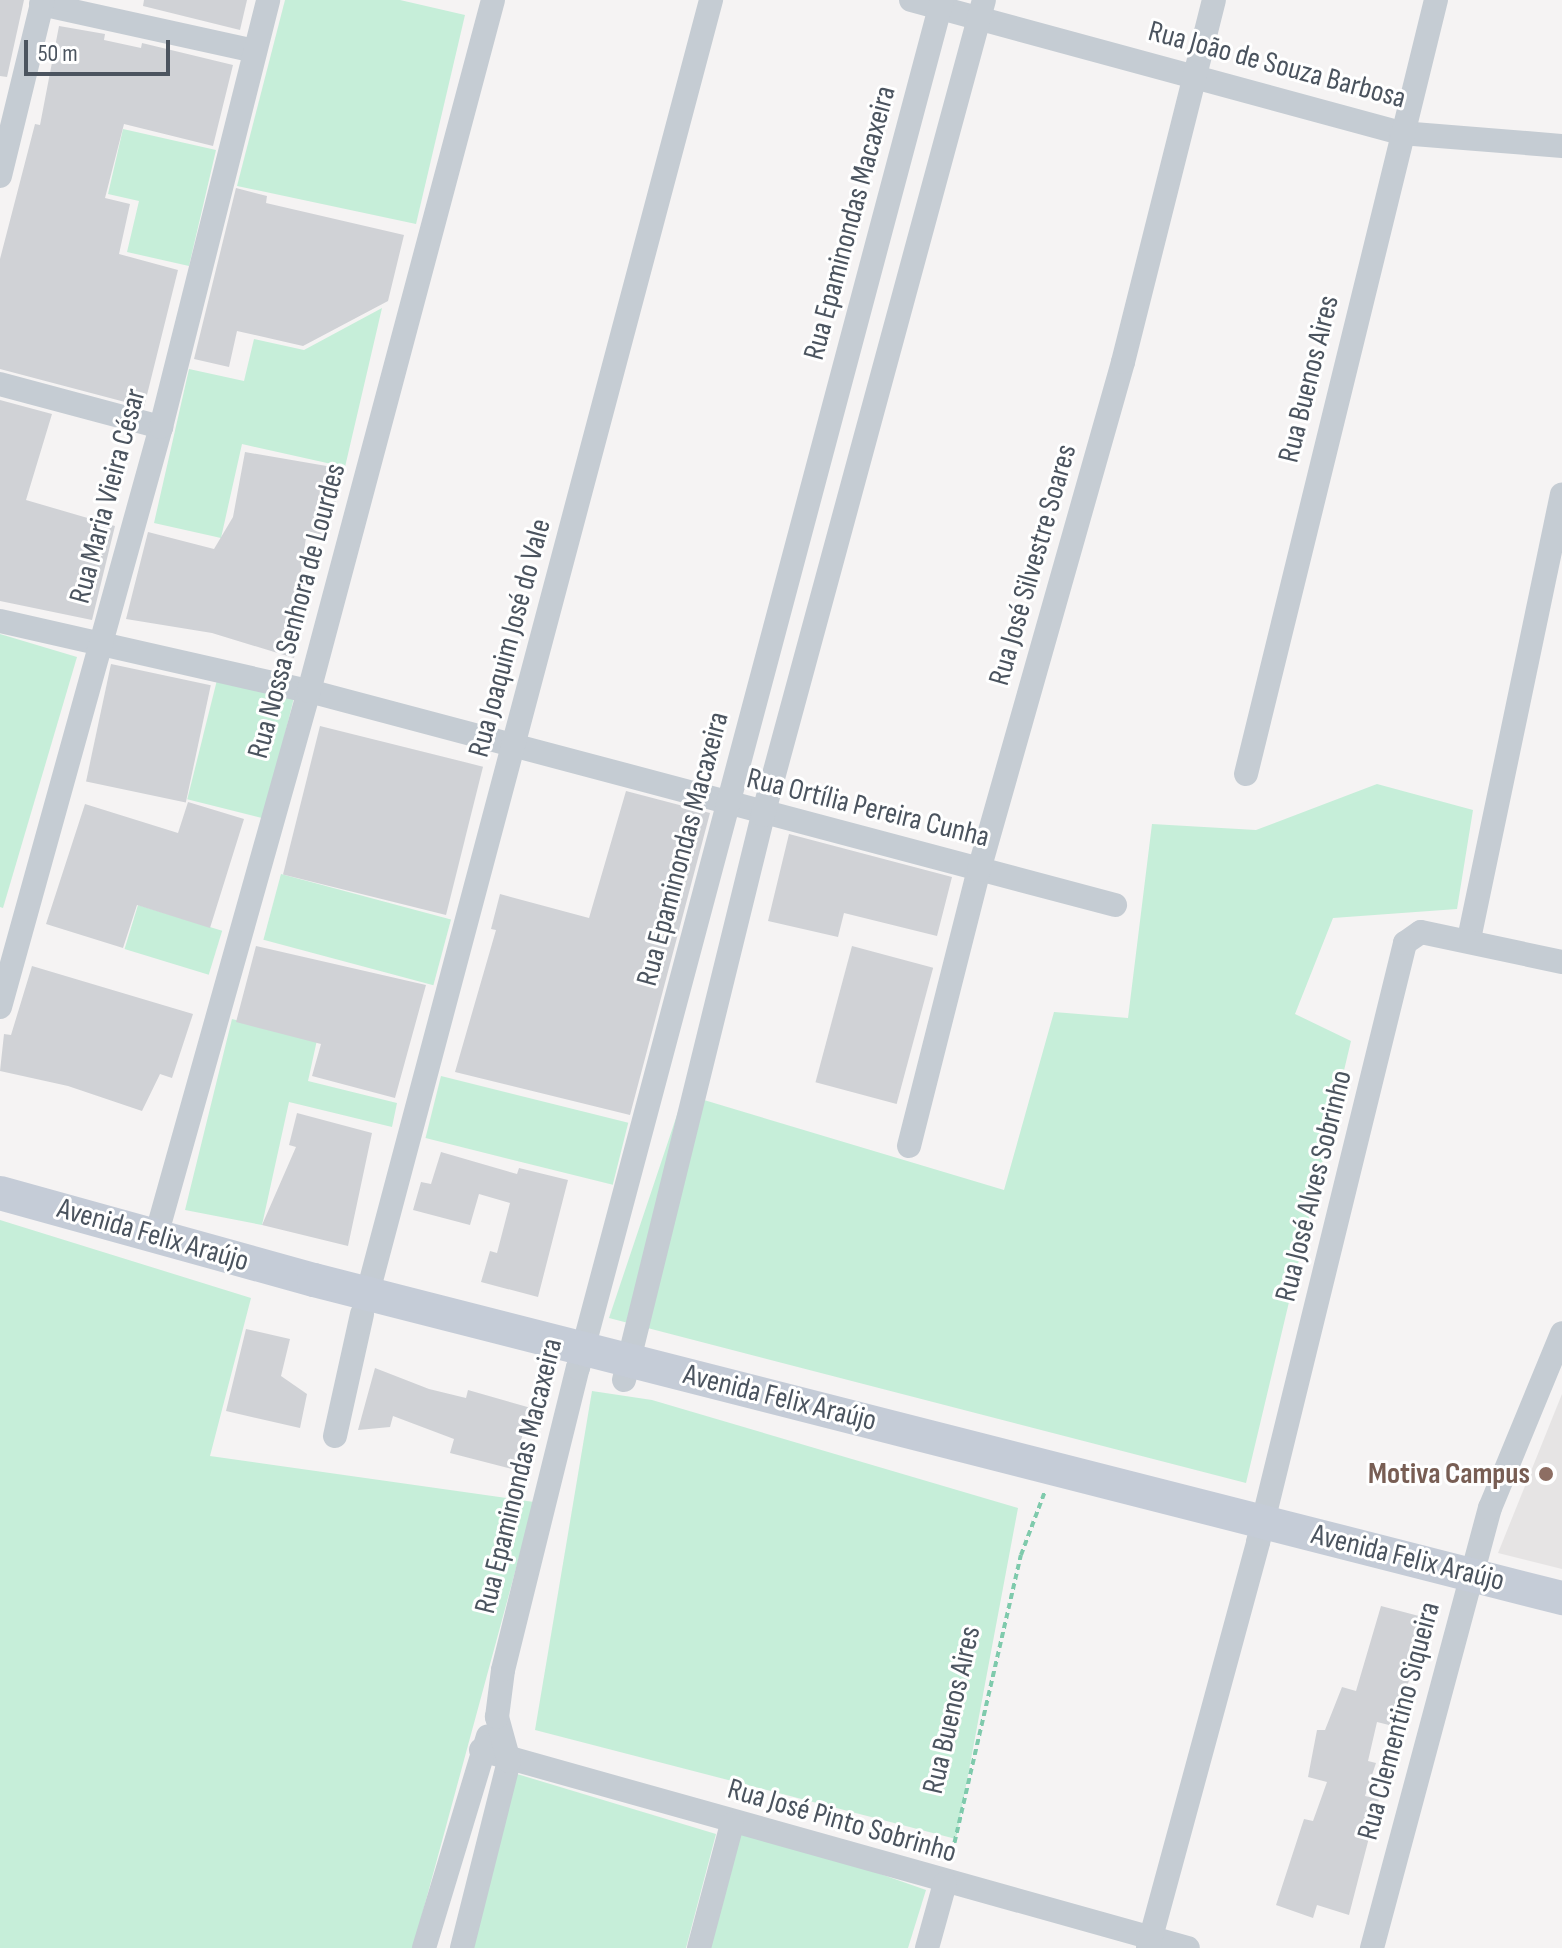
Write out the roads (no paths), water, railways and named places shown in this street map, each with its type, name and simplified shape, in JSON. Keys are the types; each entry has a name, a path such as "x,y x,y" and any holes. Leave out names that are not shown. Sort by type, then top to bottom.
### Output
{"main road":[{"name":"Avenida Felix Araújo","path":"0,1193 156,1236 365,1303"},
{"name":"Avenida Felix Araújo","path":"0,1216 365,1303 1468,1584 1562,1598"},
{"name":"Avenida Felix Araújo","path":"626,1369 1046,1488 1261,1532"},
{"name":"Avenida Felix Araújo","path":"1468,1584 1562,1619"}],"street":[{"name":"Rua Maria Vieira César","path":"0,1007 161,427 268,0"},
{"name":"Rua Nossa Senhora de Lourdes","path":"156,1236 309,691 493,0"},
{"name":"Rua Joaquim José do Vale","path":"335,1436 365,1303 711,0"},
{"name":"Rua João de Souza Barbosa","path":"911,0 982,9 1193,76 1401,133 1562,146"},
{"name":"Rua José Silvestre Soares","path":"909,1146 979,870 1119,377 1214,0"},
{"name":"Rua Buenos Aires","path":"1246,774 1436,0"},
{"path":"0,176 42,2 254,51"},
{"name":"Rua Epaminondas Macaxeira","path":"424,1948 481,1750 497,1717 503,1670 581,1358 941,4"},
{"path":"626,1369 763,815 982,9"},
{"path":"0,384 161,427"},
{"path":"1469,939 1562,495"},
{"name":"Rua Ortília Pereira Cunha","path":"0,621 100,647 309,691 728,806 1115,905"},
{"name":"Rua José Alves Sobrinho","path":"1149,1943 1261,1532 1405,943 1421,932 1469,939 1562,962"},
{"name":"Rua Clementino Siqueira","path":"1372,1948 1490,1508 1562,1333"},
{"name":"Rua Epaminondas Macaxeira","path":"462,1948 509,1761 497,1717"},
{"name":"Rua José Pinto Sobrinho","path":"481,1750 509,1761 1149,1943 1188,1948"},
{"path":"699,1948 732,1824"},
{"path":"927,1948 945,1883"}],"place":[{"name":"Motiva Campus","path":"1546,1474"}]}
